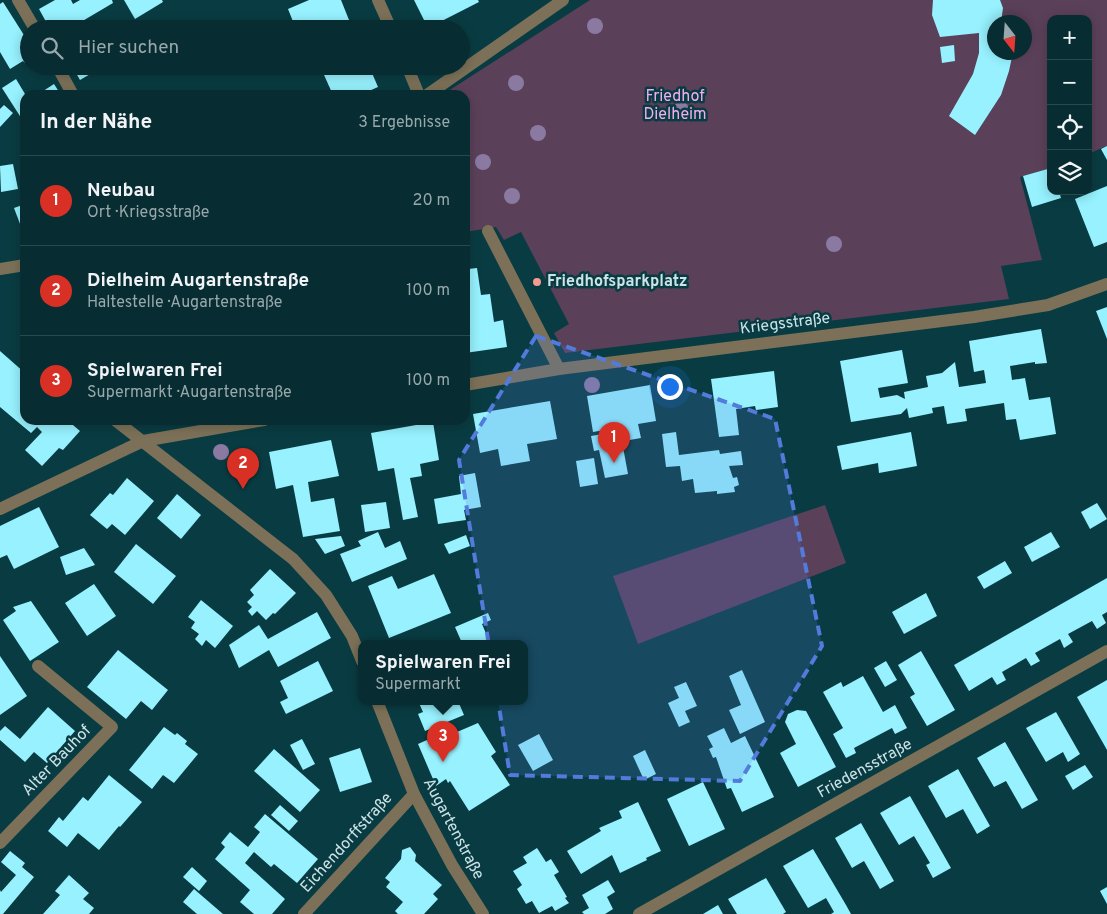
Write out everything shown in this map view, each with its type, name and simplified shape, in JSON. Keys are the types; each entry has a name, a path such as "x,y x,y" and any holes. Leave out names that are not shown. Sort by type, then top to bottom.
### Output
{"street":[{"path":"18,0 30,20"},
{"path":"378,0 386,20"},
{"path":"470,65 563,0"},
{"path":"62,75 70,90"},
{"path":"411,75 417,90"},
{"path":"434,90 456,75"},
{"path":"488,231 559,369"},
{"path":"0,269 20,268"},
{"name":"Kriegsstraße","path":"470,385 559,369 974,317 1048,305 1107,284"},
{"path":"121,425 293,559 326,594 352,636 358,651"},
{"path":"0,508 143,441 235,425"},
{"name":"Friedensstraße","path":"639,914 1107,651"},
{"name":"Alter Bauhof","path":"0,842 112,727 38,666"},
{"name":"Augartenstraße","path":"379,705 414,794 452,865 483,914"},
{"name":"Eichendorffstraße","path":"304,914 414,794"}],"highlighted area":[{"path":"536,336 775,419 822,646 740,781 510,775 459,460"}],"green space":[{"name":"Friedhof Dielheim","path":"590,0 1107,0 1107,146 1092,152 1092,15 1047,15 1047,169 1020,177 1042,260 1001,266 1009,299 565,353 554,333 569,324 521,232 504,240 496,227 470,231 470,90 450,90"},
{"path":"825,505 846,563 638,644 613,576"}],"building":[{"path":"55,0 71,0 73,4 80,0 112,0 113,3 84,20 45,20 39,9"},
{"path":"124,0 162,0 163,2 135,19"},
{"path":"309,0 341,0 349,20 292,20 288,9"},
{"path":"414,0 478,0 479,2 444,20 424,20"},
{"path":"933,0 1000,0 1003,8 1002,15 987,15 987,60 1011,60 1009,71 1001,95 975,135 949,116 973,74 979,53 979,33 940,37 932,15"},
{"path":"3,2 20,29 20,63 10,69 0,52 0,4"},
{"path":"954,45 955,61 942,63 940,47"},
{"path":"77,75 89,75 80,80"},
{"path":"324,75 373,75 378,87 371,90 331,90"},
{"path":"16,79 23,90 20,90 20,116 2,88"},
{"path":"54,84 58,90 45,90"},
{"path":"4,105 13,113 0,127 0,109"},
{"path":"1107,146 1107,160 1101,149"},
{"path":"13,164 18,189 1,192 0,166"},
{"path":"1047,169 1047,195 1060,195 1061,198 1032,207 1023,176"},
{"path":"1107,186 1107,242 1094,247 1075,199 1085,195 1092,195 1092,192"},
{"path":"20,206 20,224 14,208"},
{"path":"477,268 481,295 490,294 494,322 503,320 507,347 470,352 470,269"},
{"path":"1107,307 1107,339 1096,311"},
{"path":"1041,329 1047,363 1035,364 1035,362 1010,366 1012,380 1025,378 1029,400 1050,397 1056,434 1020,440 1016,419 1006,420 1004,403 965,409 967,421 947,424 944,406 932,408 933,413 909,418 907,408 901,414 851,422 840,361 902,350 908,383 878,388 880,398 897,395 905,399 904,392 928,387 926,376 942,373 955,362 959,387 986,383 984,370 974,372 969,341"},
{"path":"0,351 20,369 20,424 0,407"},
{"path":"774,371 778,407 756,410 755,406 736,409 739,435 719,437 711,379"},
{"path":"650,385 656,421 638,424 641,438 624,441 622,427 593,432 587,396"},
{"path":"550,401 557,439 527,444 530,461 501,466 498,449 480,453 473,414"},
{"path":"21,425 73,425 80,431 63,450 59,448 42,466 25,450 42,432 37,427 31,433"},
{"path":"416,425 433,425 439,460 420,464 422,476 410,478 418,517 403,520 394,468 378,471 371,433"},
{"path":"620,431 628,474 605,478 599,450 594,451 591,436"},
{"path":"676,432 679,455 719,450 720,454 741,451 743,465 729,466 733,478 737,477 739,485 734,487 735,492 717,494 717,491 695,493 693,479 682,481 680,466 666,467 662,434"},
{"path":"911,432 917,466 879,473 878,463 842,470 837,446"},
{"path":"331,440 339,476 308,482 311,502 334,498 340,531 303,537 293,485 276,489 269,452"},
{"path":"594,458 598,484 580,487 576,461"},
{"path":"475,473 481,507 464,510 466,520 438,524 434,499 461,494 459,476"},
{"path":"127,478 154,501 125,535 112,524 107,529 90,515 110,493 113,495"},
{"path":"177,494 201,515 181,539 157,518"},
{"path":"386,502 390,528 365,532 361,505"},
{"path":"1097,503 1107,519 1090,529 1081,512"},
{"path":"39,507 59,547 14,569 7,555 0,558 0,526"},
{"path":"378,532 385,548 400,541 407,559 352,582 340,554 361,546 358,541"},
{"path":"1051,532 1060,547 1032,562 1024,547"},
{"path":"466,535 470,546 449,554 444,544"},
{"path":"341,536 345,546 325,554 315,539"},
{"path":"136,544 176,576 153,604 114,572"},
{"path":"84,548 95,565 66,575 60,557"},
{"path":"1005,561 1012,573 984,589 977,577"},
{"path":"270,569 296,593 275,614 273,613 266,620 257,611 252,616 248,611 252,607 247,602 254,595 250,590"},
{"path":"434,574 451,613 389,638 368,586 392,576 398,589"},
{"path":"1107,578 1107,612 1102,615 1106,623 1097,629 1092,621 1068,634 1073,642 1064,648 1060,639 1035,653 1040,661 1031,666 1026,658 1002,672 1006,680 997,685 992,677 969,691 954,665"},
{"path":"94,584 116,616 87,636 65,603"},
{"path":"926,593 937,616 904,634 892,612"},
{"path":"201,600 233,626 215,648 206,640 202,646 195,639 199,634 191,628 195,622 188,617"},
{"path":"31,601 59,642 30,661 3,620 16,611 13,607"},
{"path":"317,612 331,638 278,667 269,650 239,668 229,645 259,625 268,639"},
{"path":"488,613 491,620 482,624 489,640 461,640 455,627"},
{"path":"118,650 168,690 152,710 141,701 126,719 87,687"},
{"path":"921,651 955,710 927,726 910,697 915,694 898,665"},
{"path":"0,656 27,696 0,715"},
{"path":"318,661 333,691 286,714 280,702 288,698 280,681"},
{"path":"886,661 897,680 885,687 874,668"},
{"path":"742,670 765,722 740,734 729,710 741,705 729,676"},
{"path":"863,676 883,712 895,705 907,728 895,734 892,728 854,748 856,753 846,758 833,734 843,728 823,692 841,682 843,687"},
{"path":"1107,680 1107,750 1077,697"},
{"path":"686,682 697,706 685,711 690,722 679,727 668,703 679,698 674,687"},
{"path":"420,705 460,705 464,715 425,731 418,714 423,712"},
{"path":"48,707 75,731 47,763 34,752 25,762 0,740 0,731 5,726 20,739"},
{"path":"797,710 806,711 836,767 798,787 780,753 796,744 785,722 788,714"},
{"path":"1056,712 1080,754 1068,762 1063,752 1046,762 1026,728"},
{"path":"478,723 496,752 491,756 510,785 469,811 450,781 448,783 446,779 436,786 418,744 427,740 429,744"},
{"path":"164,727 175,735 177,733 187,741 185,744 198,754 174,783 163,775 152,789 129,770"},
{"path":"724,728 731,743 745,736 774,797 742,812 731,788 727,789 716,757 713,758 709,749 713,747 707,736"},
{"path":"539,734 553,760 533,771 518,745"},
{"path":"302,739 315,764 303,770 290,745"},
{"path":"1005,742 1038,800 1022,809 1006,781 994,787 977,758"},
{"path":"360,748 372,782 340,792 329,758"},
{"path":"274,749 320,790 300,812 254,771"},
{"path":"645,750 656,774 644,780 633,756"},
{"path":"1085,765 1093,777 1073,790 1065,776"},
{"path":"958,769 990,826 977,834 963,809 946,818 928,786"},
{"path":"109,775 142,802 99,850 78,833 67,847 48,831 59,817 63,821 83,797 88,801"},
{"path":"703,782 725,829 689,846 667,799"},
{"path":"910,796 951,868 933,878 926,865 930,863 914,836 899,845 880,813"},
{"path":"638,802 661,851 620,873 612,855 581,874 567,851 601,831 599,828 622,818 619,811"},
{"path":"280,805 298,821 289,831 271,815"},
{"path":"265,814 318,859 297,883 274,864 271,867 254,852 245,863 285,899 272,914 254,914 240,902 250,890 215,859 225,847 221,843 230,832 248,847 260,832 254,827"},
{"path":"861,823 894,881 880,889 864,861 852,868 835,838"},
{"path":"410,847 416,855 415,861 442,885 433,894 438,899 424,914 398,914 395,911 403,902 386,887 390,882 385,878 401,859 402,850"},
{"path":"537,848 546,862 551,859 559,872 554,875 569,903 555,911 552,906 539,913 532,901 526,904 517,889 522,885 513,871 527,863 523,857"},
{"path":"813,849 851,914 831,914 834,912 826,898 808,908 783,866"},
{"path":"10,851 25,863 22,867 34,877 3,914 0,914 0,890 1,892 16,875 1,862"},
{"path":"192,867 207,881 199,891 183,877"},
{"path":"69,875 89,893 83,899 94,908 89,914 43,914 60,895 55,891"},
{"path":"766,878 786,912 783,914 737,914 728,899"},
{"path":"608,880 615,892 607,897 613,909 605,914 584,914 582,912 589,908 582,895"},
{"path":"1107,887 1107,904 1100,891"},
{"path":"194,889 223,914 197,914 183,902"},
{"path":"718,905 723,914 703,914"}],"place":[{"name":"Friedhofsparkplatz","path":"537,282"},
{"name":"Neubau","path":"614,463"},
{"name":"Dielheim Augartenstraße","path":"243,489"},
{"name":"Spielwaren Frei","path":"443,762"}]}
